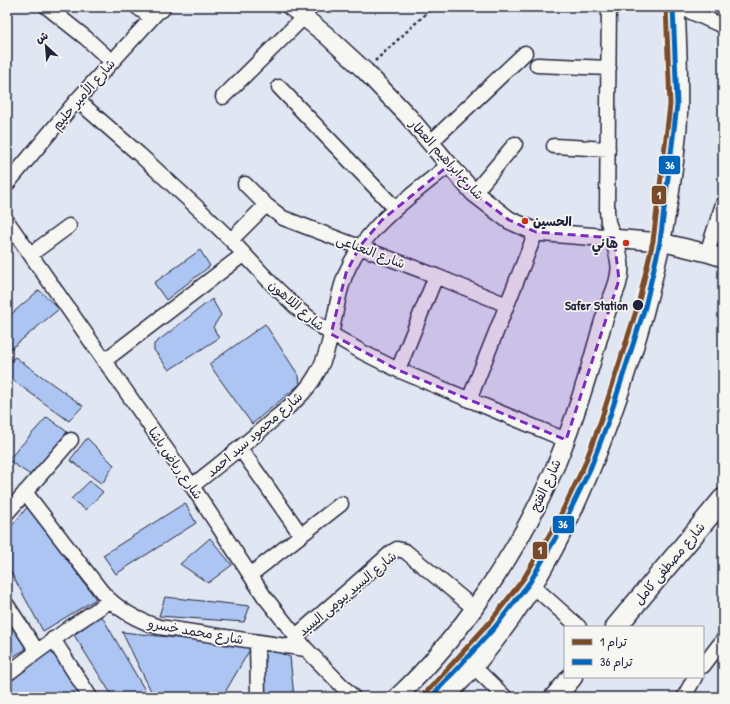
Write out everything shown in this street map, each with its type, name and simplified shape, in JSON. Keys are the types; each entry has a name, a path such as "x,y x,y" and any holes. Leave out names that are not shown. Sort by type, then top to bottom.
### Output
{"main road":[{"name":"شارع مصطفى كامل","path":"617,626 723,499"},
{"path":"555,697 571,678"}],"street":[{"path":"47,7 112,61"},
{"path":"137,7 159,10"},
{"path":"609,7 607,210 608,222 614,238"},
{"path":"446,697 495,642 534,586 565,531 578,502 614,409 641,326 651,287 671,185 678,127 680,68 676,7"},
{"path":"680,7 723,26"},
{"name":"شارع الأمير حليم","path":"7,184 77,100 159,10"},
{"path":"223,97 303,10"},
{"name":"شارع ابراهيم العطار","path":"303,10 408,116 449,166 474,192 510,220 536,232 661,242 715,256"},
{"path":"430,143 525,53"},
{"path":"537,65 609,68"},
{"path":"279,87 395,208"},
{"name":"شارع اللاهون","path":"77,100 145,159 231,240 271,283 300,310 331,334 398,370 566,440"},
{"path":"474,192 515,144"},
{"path":"554,146 608,149"},
{"name":"شارع محمود سيد احمد","path":"192,486 240,448 303,393 316,375 325,355 341,286 352,259 360,246 382,220 395,208 449,166"},
{"name":"شارع النعناعى","path":"245,184 274,212 293,222 360,246 507,305"},
{"path":"715,256 723,204"},
{"path":"231,240 266,205"},
{"name":"شارع رياض باشا","path":"7,221 192,486 279,617 295,637 338,684 353,697"},
{"path":"30,254 69,226"},
{"path":"469,400 536,232"},
{"name":"شارع الفتح","path":"397,697 429,664 474,608 517,541 551,475 566,440 578,406 602,325 619,280 620,268 614,238"},
{"path":"104,361 244,254"},
{"path":"398,370 436,276"},
{"path":"7,513 71,440"},
{"path":"240,448 301,536"},
{"name":"شارع محمد خسرو","path":"25,492 110,601 132,617 158,626 306,649"},
{"path":"250,575 341,504"},
{"name":"شارع السيد بيومى السيد","path":"295,637 397,549 405,551 474,608"},
{"path":"534,586 578,626"},
{"path":"7,674 53,639 110,601"},
{"path":"7,605 36,652"},
{"path":"53,639 90,697"},
{"path":"704,665 723,640"},
{"path":"257,642 258,697"},
{"path":"474,667 505,697"},
{"path":"684,697 694,678"}],"path":[{"path":"365,71 433,7"}],"highlighted area":[{"path":"449,165 474,193 509,220 536,232 614,238 619,280 566,440 398,370 331,334 346,273 360,246 382,220"}],"building":[{"path":"200,250 210,266 166,300 154,283"},
{"path":"39,290 59,309 7,352 7,318"},
{"path":"212,299 221,315 213,327 219,338 169,370 154,350 154,344"},
{"path":"265,324 299,376 300,384 252,424 209,364"},
{"path":"15,357 83,406 69,421 7,376 7,364"},
{"path":"47,417 67,432 32,476 8,460"},
{"path":"87,438 114,465 102,484 70,460"},
{"path":"90,481 103,492 86,510 71,499"},
{"path":"185,503 196,523 116,574 103,555"},
{"path":"28,506 96,599 43,631 7,565 7,532"},
{"path":"210,538 232,565 208,583 180,564"},
{"path":"165,597 250,606 244,622 159,616"},
{"path":"101,615 149,697 113,697 74,635"},
{"path":"13,621 30,647 7,660 7,625"},
{"path":"122,632 252,646 224,694 154,697"},
{"path":"265,647 290,657 294,697 264,697"},
{"path":"51,648 82,697 7,697 7,685"}],"tram line":[{"name":"1","path":"422,697 490,622 524,578 558,520 584,466 601,420 638,305 653,241 670,105 666,7"},
{"name":"36","path":"431,697 495,627 530,582 564,523 590,469 608,422 645,307 660,242 677,105 673,7"}],"place":[{"name":"الحسين","path":"525,221"},
{"name":"هاني","path":"626,243"},
{"name":"Safer Station","path":"638,305"}]}
